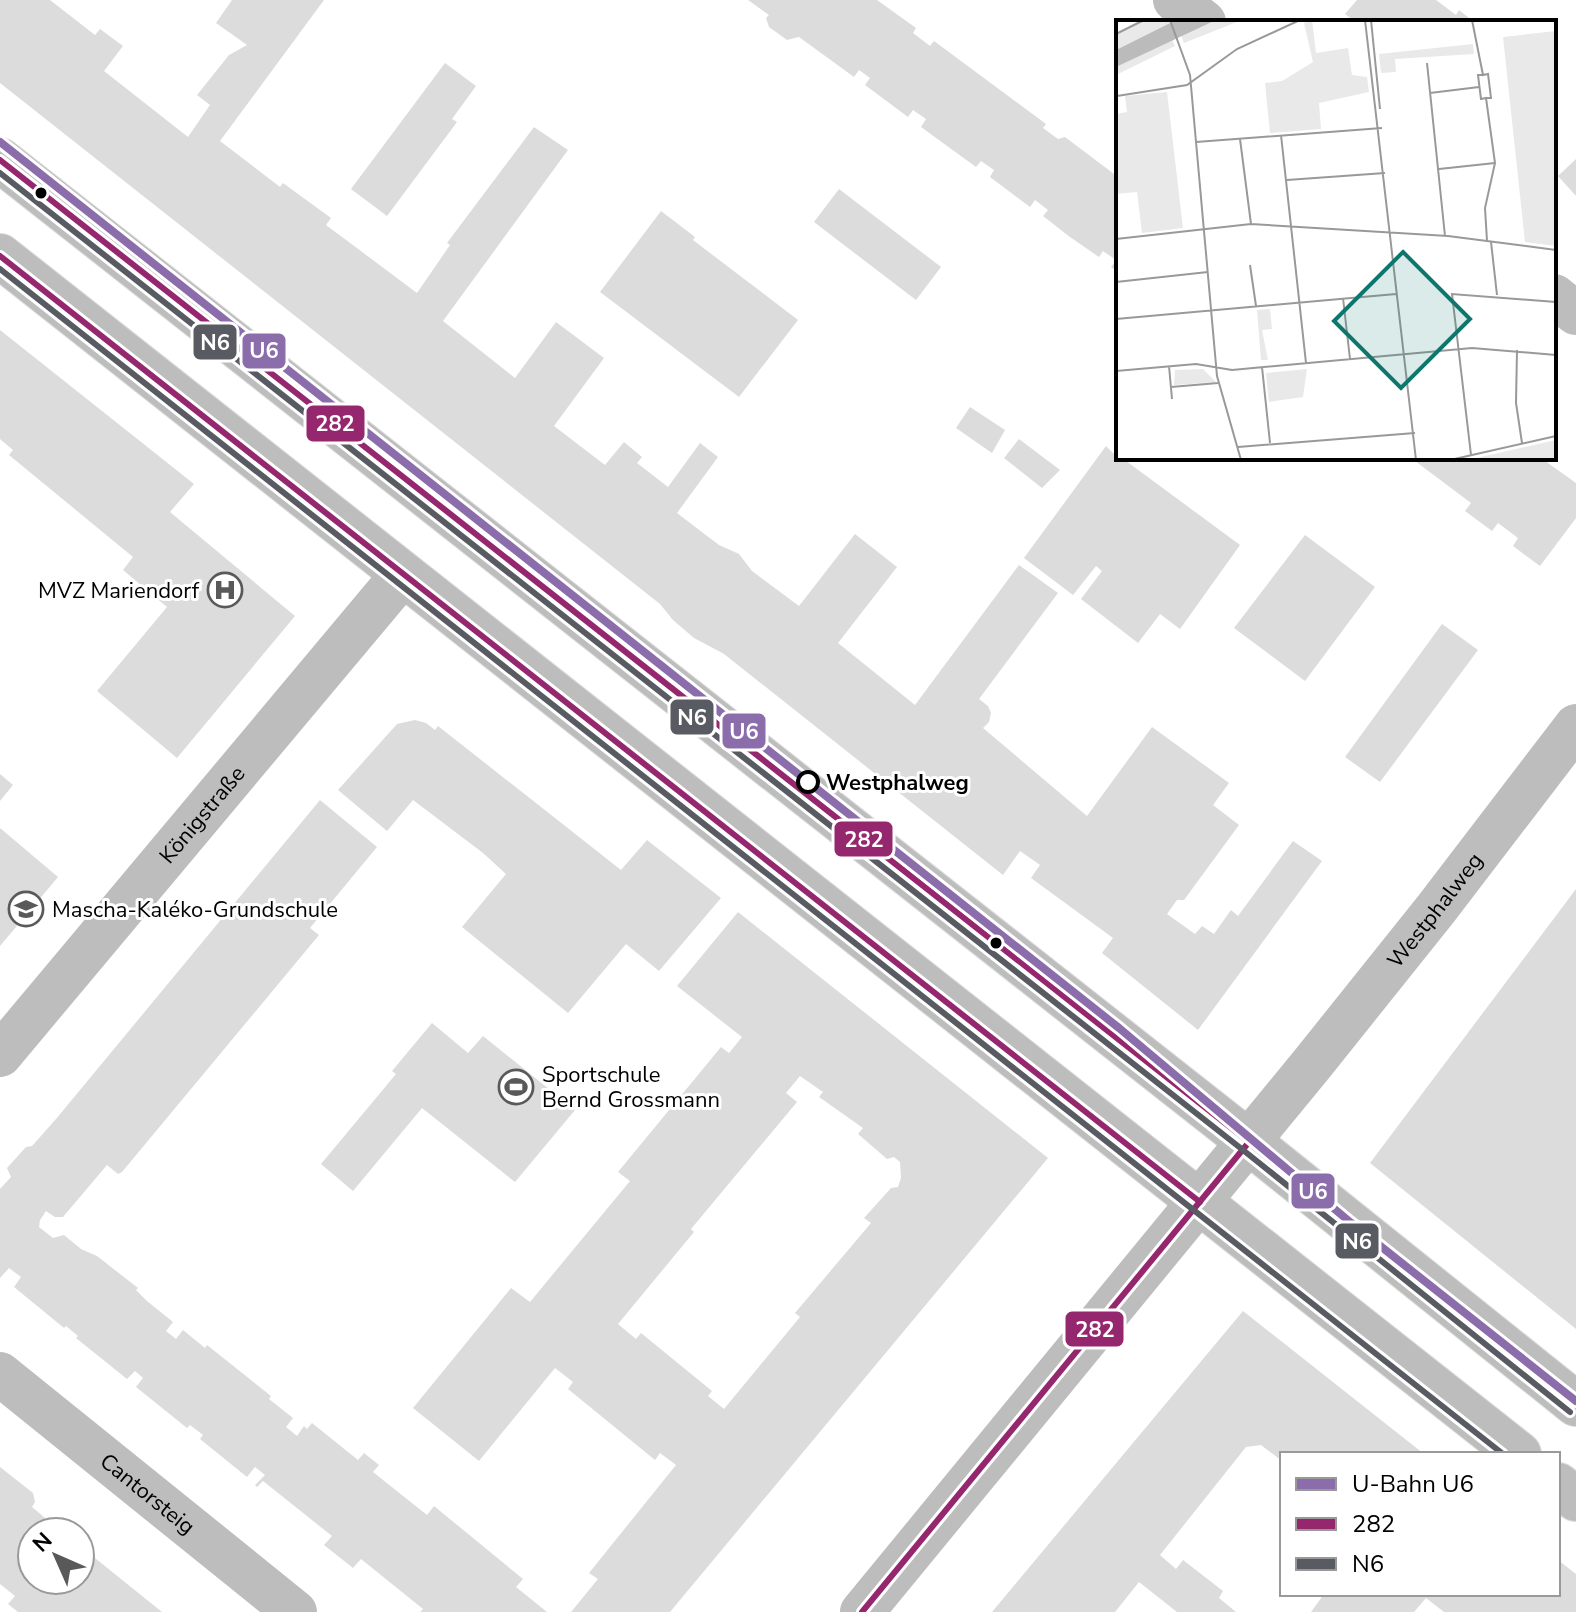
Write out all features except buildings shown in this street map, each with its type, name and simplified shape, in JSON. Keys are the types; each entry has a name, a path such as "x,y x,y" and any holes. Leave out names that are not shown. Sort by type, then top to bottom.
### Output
{"main road":[{"path":"1175,0 1201,20"},
{"path":"0,160 1249,1142 1576,1404"},
{"path":"0,256 1516,1452"},
{"path":"1556,298 1576,313"},
{"name":"Königstraße","path":"0,1055 403,574"},
{"name":"Westphalweg","path":"862,1612 1249,1142 1436,909 1576,726"},
{"name":"Cantorsteig","path":"0,1374 295,1612"},
{"path":"1560,1487 1576,1499"}],"metro line":[{"name":"U6","path":"0,142 1119,1028 1350,1222 1576,1401"}],"transit line":[{"name":"282","path":"0,160 1249,1142 862,1612"},
{"name":"N6","path":"0,173 1243,1150 1570,1412"},
{"name":"282","path":"0,256 1200,1202"},
{"name":"N6","path":"0,269 1500,1452"}],"place":[{"name":"MVZ Mariendorf","path":"225,590"},
{"name":"Westphalweg","path":"808,782"},
{"name":"Mascha-Kaléko-Grundschule","path":"26,909"},
{"name":"Sportschule Bernd Grossmann","path":"516,1087"}]}
